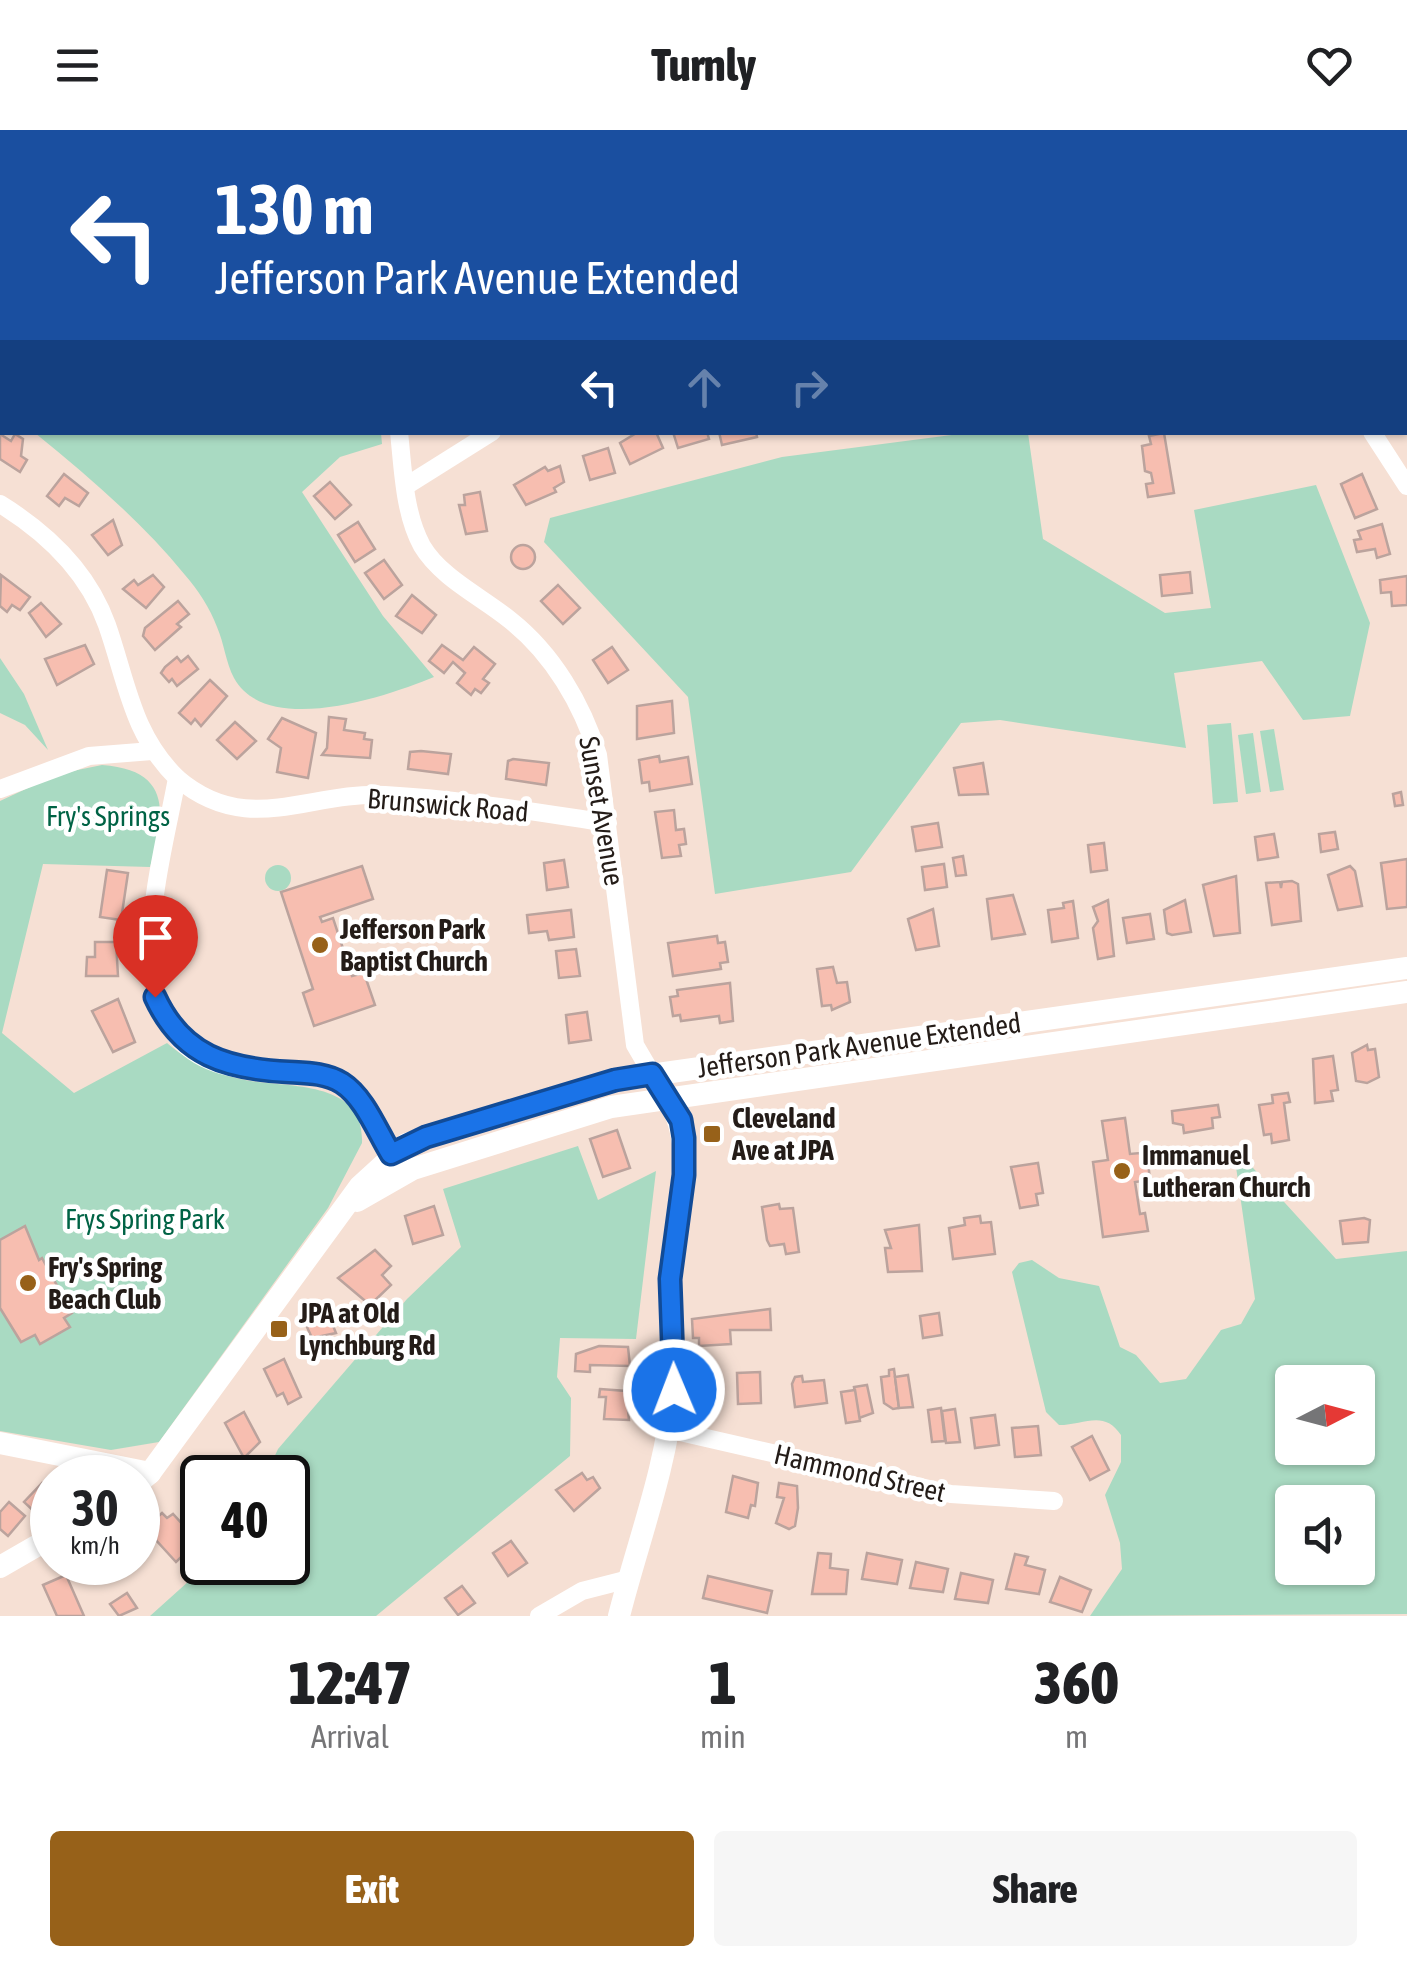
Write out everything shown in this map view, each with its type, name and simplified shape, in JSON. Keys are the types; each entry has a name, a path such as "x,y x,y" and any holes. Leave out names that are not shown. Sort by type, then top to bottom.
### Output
{"street":[{"name":"Sunset Avenue","path":"399,435 415,532 434,562 532,641 578,703 598,755 635,1045 652,1074"},
{"path":"406,486 487,435"},
{"path":"1374,435 1407,486"},
{"name":"Brunswick Road","path":"0,504 62,553 96,599 131,708 152,751 177,778 210,800 242,809 292,808 382,794 608,823"},
{"path":"0,789 89,756 152,751"},
{"path":"177,778 149,954 155,997 164,1017 193,1048 228,1066 311,1073 342,1083 355,1094 391,1154"},
{"name":"Jefferson Park Avenue Extended","path":"160,1457 368,1176 391,1154 426,1137 615,1080 1407,968"},
{"name":"Jefferson Park Avenue Extended","path":"346,1208 413,1170 560,1121 667,1096 1407,992"},
{"path":"620,1616 667,1429 674,1368 670,1279 684,1175 681,1120 652,1074"},
{"name":"Hammond Street","path":"667,1429 951,1494 1054,1501"},
{"path":"0,1443 49,1455"},
{"path":"0,1567 30,1550"},
{"path":"539,1616 582,1591 629,1579"}],"green space":[{"path":"37,435 381,435 382,444 340,457 302,492 383,616 434,677 388,694 329,707 273,706 250,696 234,678 214,620 190,581 95,483"},
{"path":"952,435 1028,435 1043,539 1165,613 1211,608 1194,510 1316,485 1370,623 1350,716 1303,720 1262,661 1174,673 1186,748 1000,720 961,723 851,872 715,894 688,697 544,542 550,518 782,457"},
{"path":"0,658 24,694 48,750 25,725 0,713"},
{"path":"1231,723 1238,802 1213,804 1207,725"},
{"path":"1274,729 1284,790 1270,792 1260,731"},
{"path":"1253,733 1261,792 1246,794 1238,735"},
{"name":"Frys Spring Park","path":"102,765 142,776 158,798 159,830 150,867 43,864 2,1033 74,1093 167,1043 225,1075 320,1090 337,1097 351,1107 360,1122 362,1143 328,1208 159,1442 111,1450 0,1431 0,801 58,774"},
{"path":"278,865 287,869 291,878 287,887 278,891 269,887 265,878 269,869"},
{"path":"578,1146 598,1200 656,1171 636,1339 560,1338 557,1377 571,1398 570,1456 376,1616 150,1616 185,1585 310,1585 310,1455 275,1455 407,1299 461,1247 443,1189"},
{"path":"1233,1146 1336,1259 1407,1251 1407,1614 1090,1616 1122,1569 1120,1543 1105,1495 1121,1462 1121,1435 1101,1420 1059,1425 1046,1412 1012,1272 1019,1263 1032,1260 1059,1278 1099,1286 1120,1347 1136,1355 1160,1383 1186,1379 1221,1330 1241,1324 1255,1299"}],"building":[{"path":"0,435 11,441 14,435 23,439 21,456 27,460 20,472 0,459"},
{"path":"633,435 657,435 663,448 630,464 620,443"},
{"path":"674,435 708,435 709,439 678,448"},
{"path":"720,435 757,435 757,437 722,445"},
{"path":"1164,435 1174,493 1148,497 1146,484 1153,483 1151,473 1145,471 1142,446 1151,444 1149,436"},
{"path":"608,448 615,473 590,480 583,456"},
{"path":"560,466 564,482 554,488 556,492 526,505 514,485 545,467 548,471"},
{"path":"64,474 88,493 79,506 65,498 59,506 47,496"},
{"path":"1362,474 1377,509 1355,518 1341,484"},
{"path":"330,482 351,505 335,519 314,496"},
{"path":"480,492 487,531 466,534 459,505 465,505 464,495"},
{"path":"113,520 122,545 108,555 92,535"},
{"path":"358,522 375,549 355,562 338,535"},
{"path":"1382,524 1390,554 1377,558 1375,549 1357,552 1354,540 1361,539 1358,531"},
{"path":"523,545 535,557 523,569 511,557"},
{"path":"384,560 402,585 384,599 365,573"},
{"path":"1190,572 1192,593 1162,596 1160,575"},
{"path":"1,575 30,597 20,610 12,605 7,612 0,606"},
{"path":"153,575 164,587 146,608 123,589 134,580 138,585"},
{"path":"1407,576 1407,605 1392,606 1391,592 1381,593 1380,580"},
{"path":"558,585 580,608 563,624 541,601"},
{"path":"412,595 436,615 422,633 396,616"},
{"path":"178,601 189,614 177,624 181,627 155,650 143,636 145,628"},
{"path":"41,603 61,624 46,637 29,613"},
{"path":"85,645 94,664 57,685 45,659"},
{"path":"442,645 463,660 474,647 495,664 483,679 489,683 481,693 475,689 471,695 457,683 465,673 453,662 444,673 429,661"},
{"path":"612,647 628,670 608,683 593,660"},
{"path":"188,656 198,669 177,686 172,679 169,682 161,673 165,667 177,657 181,662"},
{"path":"210,680 227,696 201,726 195,719 191,724 179,713"},
{"path":"672,701 674,733 637,739 637,706"},
{"path":"329,717 346,719 344,730 365,733 364,739 372,740 370,758 322,755 327,748"},
{"path":"282,718 316,733 308,778 277,772 281,748 268,739"},
{"path":"235,722 256,741 237,759 217,740"},
{"path":"410,752 451,754 448,774 408,769"},
{"path":"659,756 660,762 688,757 692,784 650,791 649,782 642,783 639,760"},
{"path":"508,761 549,763 546,785 506,779"},
{"path":"983,763 988,794 959,795 954,768"},
{"path":"1401,792 1403,805 1395,806 1393,794"},
{"path":"674,810 676,830 684,829 686,844 679,845 681,856 662,858 655,812"},
{"path":"938,823 942,847 916,851 912,827"},
{"path":"1335,832 1338,849 1321,852 1319,834"},
{"path":"1274,834 1278,857 1258,860 1255,837"},
{"path":"1104,843 1107,870 1091,872 1088,845"},
{"path":"963,856 966,875 956,876 953,858"},
{"path":"1407,859 1407,907 1387,909 1381,863"},
{"path":"564,860 568,887 547,890 544,863"},
{"path":"944,864 947,887 925,890 922,867"},
{"name":"Jefferson Park Baptist Church","path":"362,866 373,899 320,917 322,922 333,918 352,976 364,973 375,1005 314,1026 303,993 313,989 281,892"},
{"path":"1350,866 1355,871 1362,906 1338,910 1328,875"},
{"path":"107,870 128,873 121,920 100,917"},
{"path":"1236,876 1240,933 1214,936 1203,885"},
{"path":"1280,882 1281,888 1282,882 1298,884 1301,921 1272,925 1266,883"},
{"path":"1013,895 1025,934 992,939 987,899"},
{"path":"1108,900 1114,956 1098,959 1093,928 1098,921 1093,907"},
{"path":"1185,900 1191,932 1167,933 1164,910"},
{"path":"1073,901 1078,938 1052,942 1048,910 1064,908 1063,903"},
{"path":"933,909 939,946 916,950 908,919"},
{"path":"571,910 574,937 549,940 547,931 529,933 527,915"},
{"path":"1150,914 1154,939 1127,943 1123,918"},
{"path":"717,936 718,943 725,942 728,962 720,963 721,969 673,976 668,943"},
{"path":"95,942 116,942 118,976 86,976 87,957 95,957"},
{"path":"576,949 580,976 559,978 556,951"},
{"path":"833,967 837,983 847,982 850,1002 832,1010 831,1005 822,1006 817,969"},
{"path":"730,983 733,1021 720,1023 719,1016 681,1021 680,1015 673,1016 670,997 678,996 677,990"},
{"path":"118,999 135,1042 113,1052 92,1011"},
{"path":"587,1012 591,1040 569,1043 566,1015"},
{"path":"1367,1045 1368,1050 1375,1049 1379,1077 1367,1083 1356,1081 1352,1053"},
{"path":"1333,1056 1338,1090 1331,1091 1333,1101 1315,1103 1313,1059"},
{"path":"1288,1093 1290,1102 1284,1103 1289,1140 1272,1143 1271,1134 1264,1135 1259,1105 1273,1103 1272,1095"},
{"path":"1218,1105 1220,1117 1212,1118 1213,1128 1184,1133 1183,1125 1173,1123 1172,1111"},
{"name":"Immanuel Lutheran Church","path":"1125,1118 1130,1154 1140,1153 1141,1163 1148,1162 1150,1180 1135,1182 1140,1214 1145,1213 1148,1231 1103,1237 1093,1162 1108,1160 1102,1121"},
{"path":"617,1130 630,1168 603,1177 590,1139"},
{"path":"1038,1163 1043,1193 1036,1194 1038,1205 1020,1208 1011,1167"},
{"path":"779,1204 780,1209 793,1208 799,1252 786,1254 784,1244 770,1246 767,1240 762,1207"},
{"path":"434,1206 443,1235 413,1244 405,1216"},
{"path":"980,1216 981,1223 991,1222 995,1254 953,1259 949,1228 965,1225 964,1218"},
{"path":"1370,1220 1368,1242 1343,1244 1340,1221"},
{"path":"919,1225 922,1271 888,1272 885,1248 891,1248 885,1230"},
{"name":"Fry's Spring Beach Club","path":"25,1226 39,1260 42,1258 72,1313 64,1318 70,1327 40,1344 35,1335 21,1342 0,1308 0,1240"},
{"path":"375,1250 391,1266 382,1275 391,1285 370,1305 338,1278"},
{"path":"325,1306 336,1333 312,1338 302,1316"},
{"path":"770,1309 771,1330 730,1330 731,1344 699,1346 699,1338 693,1338 692,1319"},
{"path":"939,1313 942,1335 923,1338 920,1316"},
{"path":"599,1346 628,1347 630,1366 590,1365 590,1372 575,1371 576,1354"},
{"path":"284,1359 301,1397 288,1404 283,1393 277,1396 264,1369"},
{"path":"894,1369 899,1408 893,1409 884,1403 881,1377 889,1376 889,1370"},
{"path":"760,1372 761,1403 738,1404 737,1373"},
{"path":"908,1375 913,1407 899,1408 895,1377"},
{"path":"802,1376 803,1382 824,1380 827,1403 795,1407 792,1384 795,1377"},
{"path":"867,1385 873,1413 859,1418 854,1387"},
{"path":"600,1389 626,1391 629,1420 604,1419 606,1397 599,1397"},
{"path":"855,1390 860,1421 846,1423 841,1392"},
{"path":"941,1408 945,1441 932,1442 928,1410"},
{"path":"955,1409 960,1442 946,1443 942,1411"},
{"path":"244,1412 260,1442 242,1455 225,1423"},
{"path":"995,1415 999,1445 975,1448 971,1418"},
{"path":"1038,1426 1041,1455 1015,1457 1012,1428"},
{"path":"1092,1436 1109,1470 1090,1480 1072,1447"},
{"path":"582,1473 587,1480 593,1477 600,1488 574,1511 556,1490"},
{"path":"733,1476 758,1483 755,1506 751,1505 748,1518 726,1512"},
{"path":"779,1483 797,1486 795,1526 789,1529 776,1523 784,1498 777,1497"},
{"path":"9,1502 25,1516 8,1536 0,1529 0,1512"},
{"path":"173,1514 180,1522 180,1558 176,1562 160,1544 160,1515 167,1518"},
{"path":"511,1541 527,1563 508,1576 493,1553"},
{"path":"818,1553 831,1554 830,1568 848,1570 846,1594 812,1594"},
{"path":"867,1553 902,1560 897,1584 862,1579"},
{"path":"1015,1554 1028,1557 1025,1565 1045,1570 1039,1594 1006,1589"},
{"path":"916,1562 948,1569 943,1592 910,1588"},
{"path":"961,1573 993,1580 988,1603 955,1599"},
{"path":"708,1576 772,1591 767,1613 703,1598"},
{"path":"1060,1577 1091,1590 1082,1612 1050,1602"},
{"path":"43,1585 70,1585 84,1616 57,1616"},
{"path":"462,1586 475,1603 458,1615 445,1598"},
{"path":"127,1593 137,1608 119,1616 110,1604"}],"place":[{"name":"Jefferson Park Baptist Church","path":"320,945"},
{"name":"Cleveland Ave at JPA","path":"712,1134"},
{"name":"Immanuel Lutheran Church","path":"1122,1171"},
{"name":"Fry's Spring Beach Club","path":"28,1283"},
{"name":"JPA at Old Lynchburg Rd","path":"279,1329"}],"route":[{"path":"155,997 177,1034 208,1058 245,1070 311,1073 342,1083 355,1094 391,1154 426,1137 615,1080 652,1074 681,1120 684,1138 684,1175 670,1279 674,1390"}],"park label":[{"name":"Fry's Springs","path":"108,816"}]}
